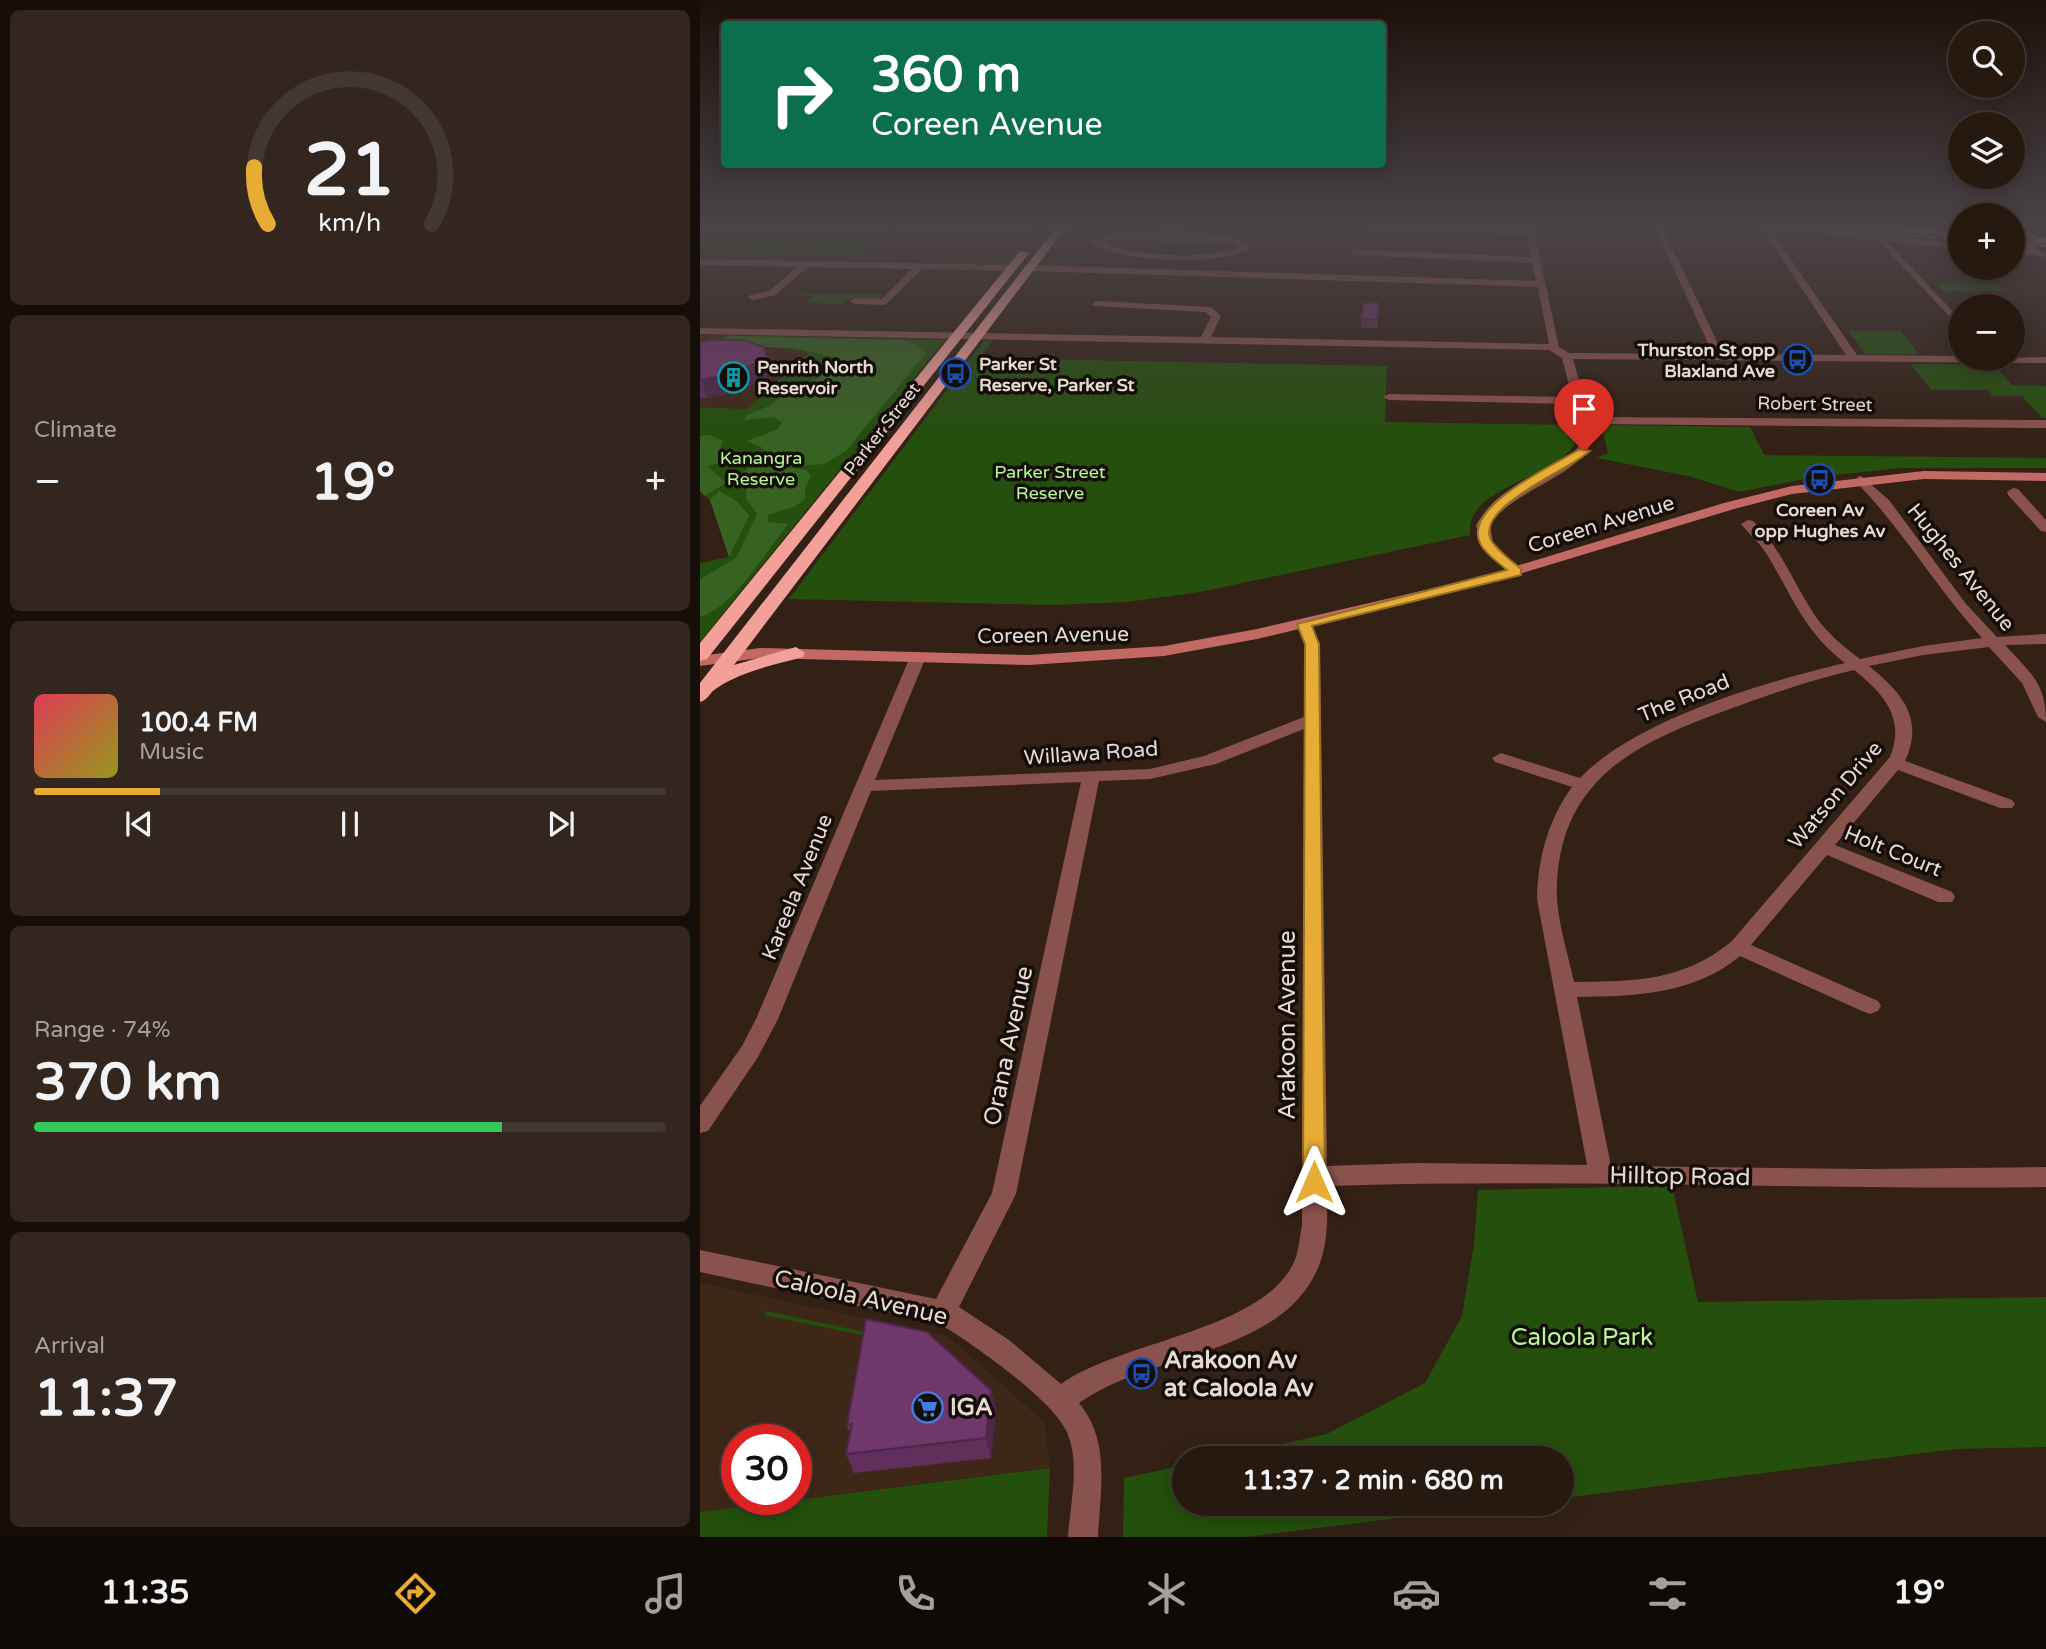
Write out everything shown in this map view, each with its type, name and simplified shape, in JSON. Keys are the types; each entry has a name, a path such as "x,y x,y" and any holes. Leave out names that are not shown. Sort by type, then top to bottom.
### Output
{"highway":[{"name":"Parker Street","path":"700,655 988,298"},
{"name":"Parker Street","path":"702,684 729,659 1008,298"},
{"path":"755,626 755,635 762,643 796,653"},
{"path":"702,684 742,668 796,653"}],"street":[{"path":"855,301 885,302 889,298"},
{"path":"1544,298 1555,345 1551,347"},
{"path":"1692,298 1720,358"},
{"path":"1813,298 1854,359"},
{"path":"1936,298 1948,311"},
{"path":"1097,304 1185,305 1208,309 1216,316 1205,340"},
{"path":"700,331 1551,347 1567,356 1948,359"},
{"path":"1516,572 1486,544 1484,522 1500,502 1584,451 1588,436 1567,356"},
{"path":"2025,360 2046,360"},
{"path":"1389,397 1580,401"},
{"name":"Robert Street","path":"1584,420 2046,424"},
{"name":"Coreen Avenue","path":"700,662 796,653 1029,660 1125,655 1212,644 1516,572 1751,500 1861,480 1944,475 2046,477"},
{"name":"Hughes Avenue","path":"1861,480 1884,503 1961,607 2029,681 2046,717"},
{"path":"2013,492 2046,528"},
{"name":"Watson Drive","path":"1565,990 1646,987 1678,981 1716,965 1738,947 1895,763 1906,735 1901,713 1885,690 1820,633 1768,544 1748,524"},
{"name":"Arakoon Avenue","path":"1060,1401 1108,1371 1233,1327 1278,1302 1296,1282 1310,1256 1315,1225 1312,644 1304,624"},
{"name":"The Road","path":"1601,1175 1547,899 1548,874 1559,827 1584,785 1616,756 1661,729 1791,681 1855,664 1994,643 2046,639"},
{"name":"Kareela Avenue","path":"700,1124 750,1051 767,1020 918,657"},
{"name":"Willawa Road","path":"863,786 1132,776 1184,768 1312,720"},
{"path":"1502,758 1584,785"},
{"path":"1895,763 2006,804"},
{"name":"Orana Avenue","path":"943,1312 1004,1195 1091,778"},
{"name":"Holt Court","path":"1823,847 1945,897"},
{"path":"1738,947 1870,1006"},
{"name":"Hilltop Road","path":"1314,1176 1415,1173 1866,1179 2046,1177"},
{"name":"Caloola Avenue","path":"700,1261 943,1312 970,1325 1073,1413 1084,1436 1083,1537"}],"shaded area":[{"path":"700,335 725,335 708,350 772,347 808,352 747,409 700,407"},
{"path":"700,1283 948,1336 1045,1423 1050,1468 812,1498 812,1424 721,1424 721,1509 700,1512"}],"green space":[{"path":"811,298 880,298 876,300 847,299 842,304 806,303"},
{"path":"1849,331 1901,331 1919,354 1865,354"},
{"name":"Kanangra Reserve","path":"725,335 945,340 700,642 700,563 729,557 710,500 700,491 700,407 747,409 808,353 757,346 706,351"},
{"path":"728,336 902,340 916,344 926,353 846,451 824,464 789,467 806,470 811,476 805,488 805,499 796,506 768,515 768,522 788,524 737,590 713,611 700,617 700,579 736,558 757,514 746,498 746,479 740,474 768,455 761,447 747,441 778,429 782,422 773,417 743,420 747,415 769,406 786,393 820,377 835,363 834,357 793,348 742,346 725,341"},
{"name":"Parker Street Reserve","path":"992,341 980,358 1387,366 1385,422 1574,425 1576,441 1566,454 1552,465 1497,493 1482,504 1472,518 1470,535 1200,592 1127,602 1053,605 789,599 983,342"},
{"path":"1911,364 1948,364 1948,371 1999,371 2012,385 2046,386 2046,418 2042,418 2022,396 1993,396 1988,390 1931,390"},
{"path":"1601,425 1750,427 1764,455 2046,458 2046,468 1902,468 1814,477 1739,492 1692,477 1597,458 1608,453"},
{"path":"710,435 723,441 721,448 739,452 742,458 707,466 726,483 705,496 700,491 700,436"},
{"path":"719,491 738,502 749,516 729,557 710,500"},
{"name":"Caloola Park","path":"1672,1186 1698,1302 2046,1297 2046,1447 1956,1449 1574,1497 1574,1446 1272,1446 1327,1434 1425,1383 1462,1316 1474,1244 1478,1190"},
{"path":"766,1311 936,1347 934,1350 764,1315"},
{"path":"1050,1468 1047,1537 700,1537 700,1512 721,1509 721,1515 812,1515 812,1498"},
{"path":"1172,1468 1172,1516 1415,1516 1246,1537 1123,1537 1124,1478"}],"building":[{"path":"1364,303 1379,303 1377,320 1361,319"},
{"path":"743,340 764,347 767,357 737,373 700,380 700,342"},
{"name":"IGA","path":"866,1319 927,1332 991,1390 986,1438 846,1454 852,1424 847,1425"}],"place":[{"name":"Thurston St opp Blaxland Ave","path":"1798,360"},
{"name":"Parker St Reserve, Parker St","path":"956,374"},
{"name":"Penrith North Reservoir","path":"734,377"},
{"name":"Coreen Av opp Hughes Av","path":"1820,480"},
{"name":"Arakoon Av at Caloola Av","path":"1141,1374"},
{"name":"IGA","path":"927,1407"}],"route":[{"path":"1314,1182 1312,644 1304,624 1516,572 1486,544 1482,529 1486,518 1500,502 1584,451"}]}
